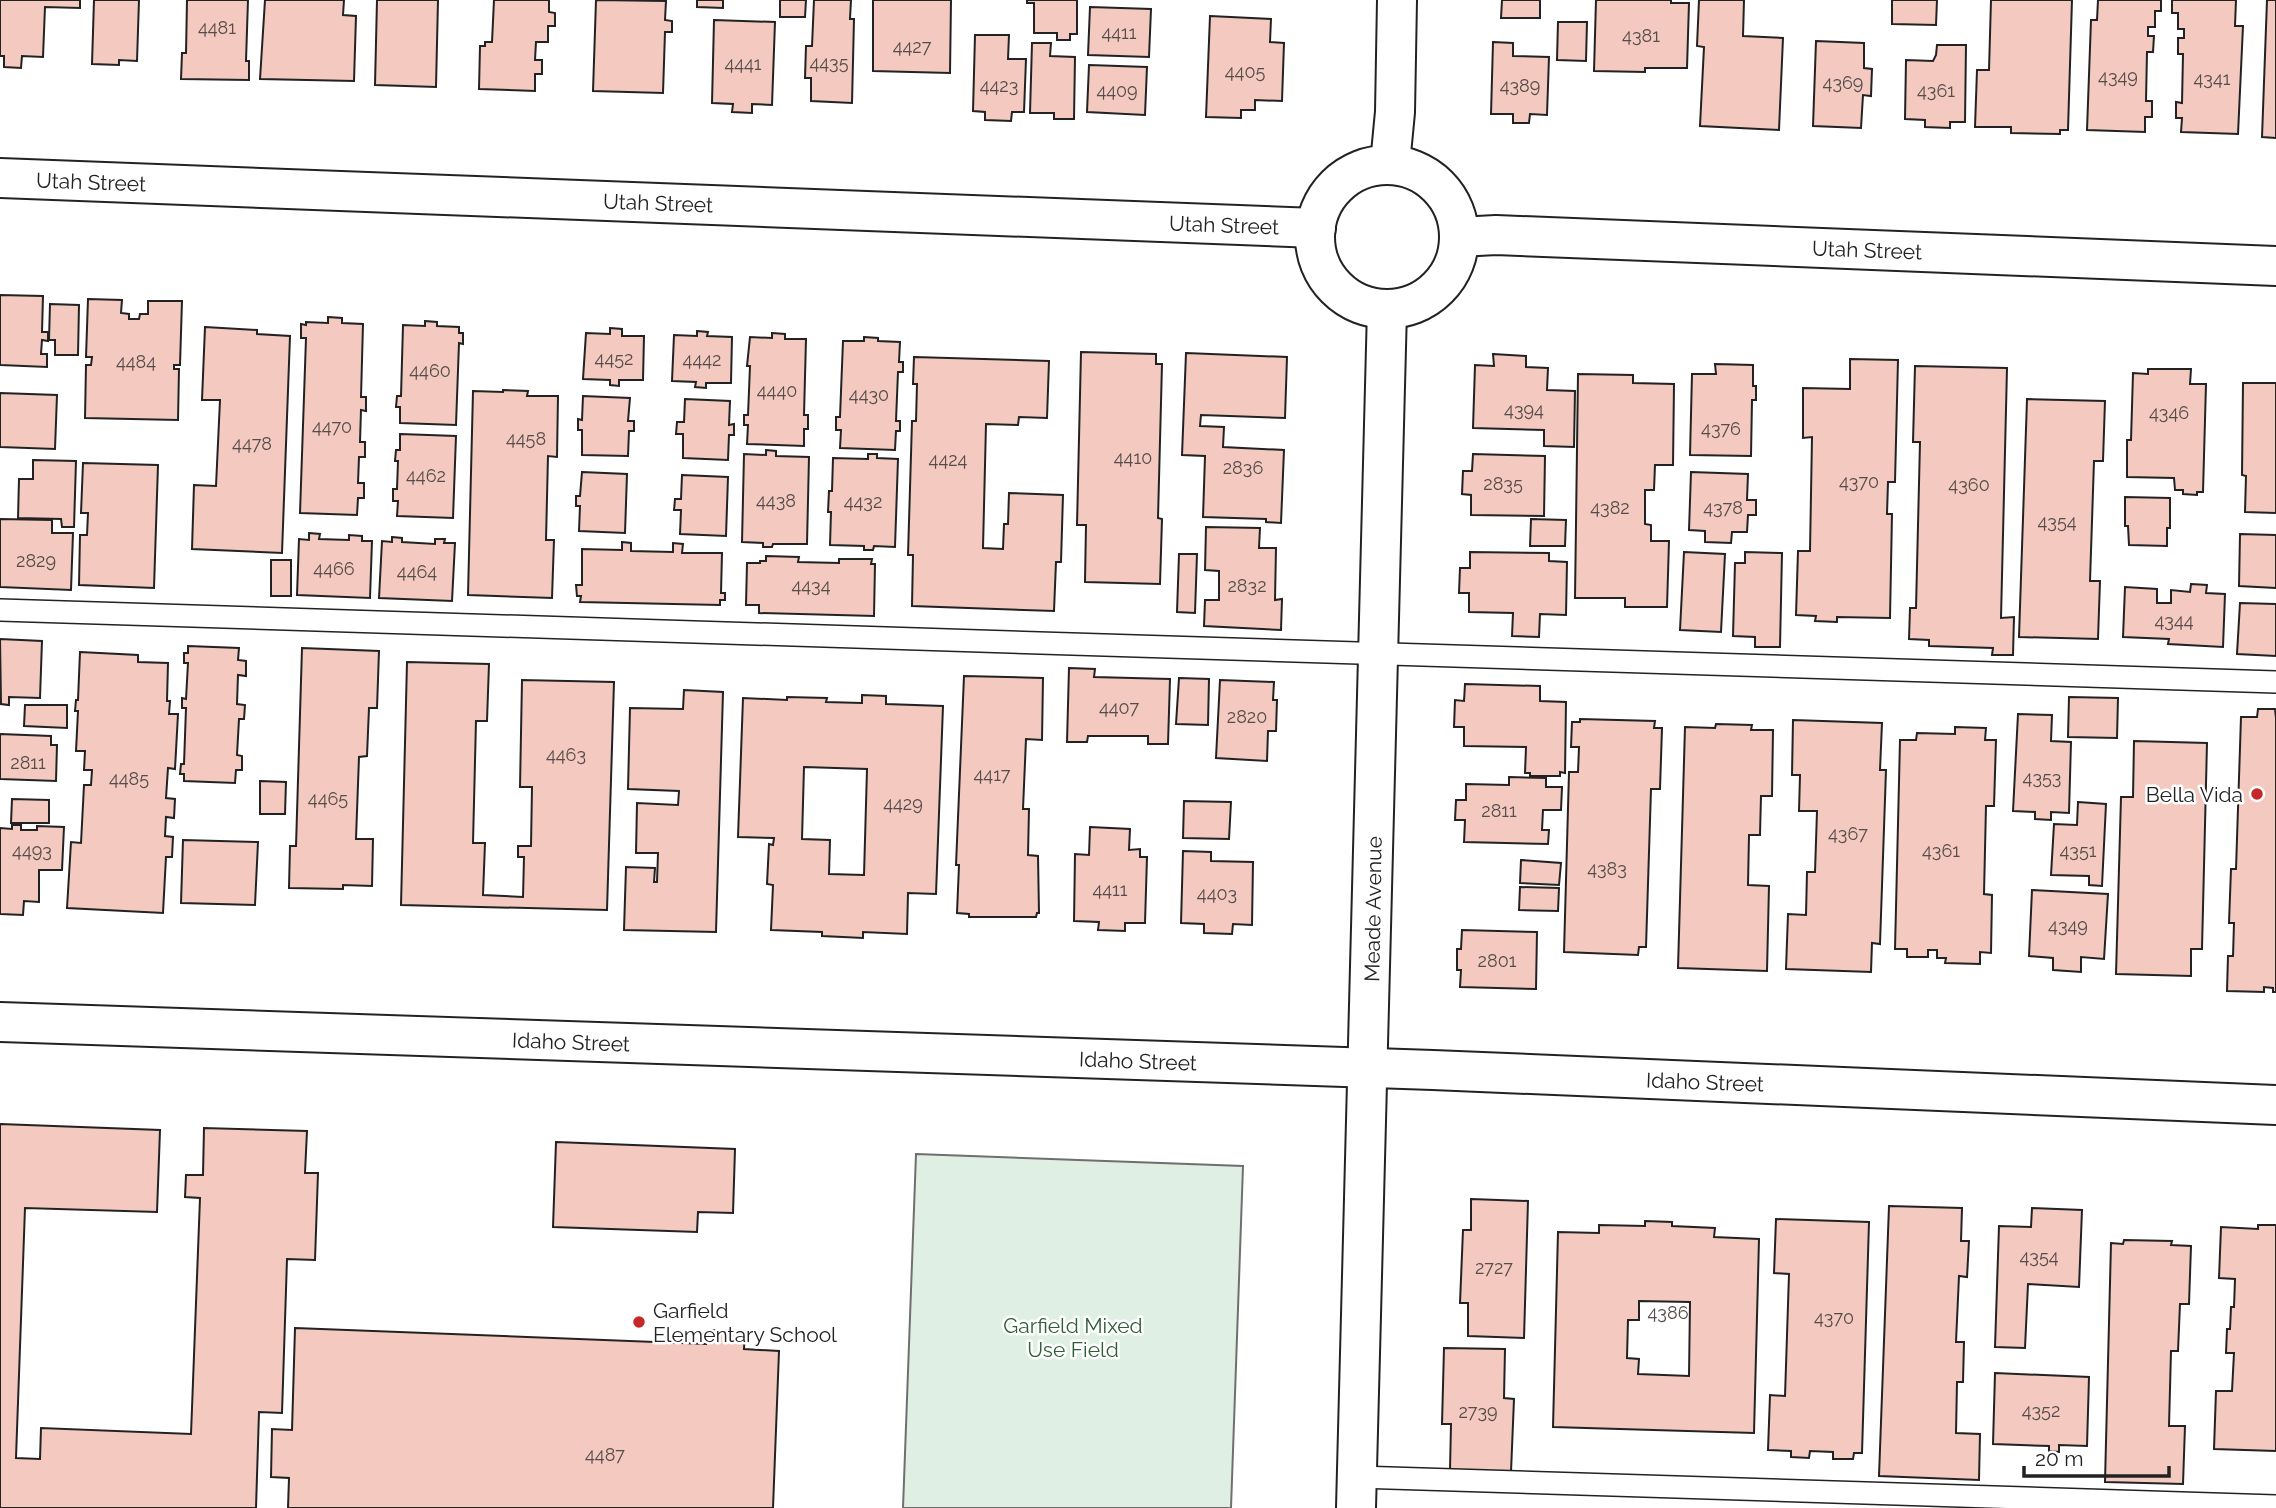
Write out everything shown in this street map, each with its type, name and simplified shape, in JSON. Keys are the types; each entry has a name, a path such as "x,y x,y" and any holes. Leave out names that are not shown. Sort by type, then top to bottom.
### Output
{"street":[{"path":"1390,164 1395,112 1397,0"},
{"path":"1390,164 1425,175 1439,187 1451,202 1459,237 1457,256 1450,274 1438,289 1423,300 1405,307 1387,309 1367,307 1348,298 1333,284 1321,268 1316,248 1316,228 1321,207 1333,189 1350,175 1369,167 1390,164"},
{"name":"Utah Street","path":"0,178 1316,228"},
{"name":"Utah Street","path":"1459,237 1496,235 2276,266"},
{"name":"Meade Avenue","path":"1357,1493 1387,309"},
{"name":"Idaho Street","path":"0,1022 1368,1069 2276,1105"}],"lane":[{"path":"0,610 2276,682"},
{"path":"1357,1493 2276,1506"}],"green space":[{"name":"Garfield Mixed Use Field","path":"916,1154 1243,1166 1231,1508 903,1508"}],"building":[{"path":"0,0 80,0 80,8 45,7 43,57 22,56 21,68 4,67 4,56 0,56"},
{"path":"94,0 139,0 137,61 119,60 119,65 92,64"},
{"path":"187,0 248,0 246,61 249,61 249,80 181,79 182,53 186,53"},
{"path":"265,0 344,0 343,15 356,16 354,81 260,79"},
{"path":"377,0 438,0 436,87 375,85"},
{"path":"494,0 549,0 549,12 555,13 555,26 548,26 548,42 536,42 535,60 542,60 542,74 535,74 535,91 479,89 480,46 485,46 485,42 492,42"},
{"path":"596,0 666,1 665,20 672,21 672,32 665,32 663,93 593,91"},
{"path":"697,0 723,0 723,8 697,7"},
{"path":"780,0 806,0 805,17 780,17"},
{"path":"814,0 851,0 850,19 854,19 852,103 811,101 811,78 805,78 806,46 812,46"},
{"path":"873,0 951,0 950,73 873,71"},
{"path":"1027,0 1077,0 1077,34 1070,34 1070,40 1057,40 1057,33 1034,33 1034,3 1027,3"},
{"path":"1502,0 1540,0 1540,18 1501,18"},
{"path":"1596,0 1671,0 1671,3 1689,3 1687,68 1645,68 1645,72 1594,71"},
{"path":"1699,0 1744,0 1743,36 1783,38 1779,130 1700,126 1704,47 1697,46"},
{"path":"1892,0 1937,0 1936,25 1892,24"},
{"path":"1991,0 2072,0 2068,130 2060,130 2060,134 2011,133 2011,127 1975,127 1977,70 1989,70"},
{"path":"2098,0 2161,0 2161,11 2155,11 2155,27 2148,27 2148,36 2154,36 2153,52 2147,52 2146,101 2152,101 2152,117 2145,117 2145,132 2087,130 2091,20 2097,20"},
{"path":"2172,0 2236,0 2235,26 2243,26 2238,134 2181,132 2182,118 2176,118 2176,102 2182,103 2183,54 2178,54 2178,38 2184,38 2184,29 2178,29 2178,13 2172,13"},
{"path":"2267,0 2276,0 2276,138 2262,137"},
{"path":"1090,7 1151,9 1149,57 1088,55"},
{"path":"1210,16 1271,19 1270,42 1284,43 1282,101 1255,100 1255,110 1241,110 1241,118 1206,117"},
{"path":"714,20 775,22 772,105 752,104 752,113 732,112 733,104 712,103"},
{"path":"1558,22 1587,22 1586,61 1557,60"},
{"path":"975,35 1009,35 1008,59 1026,59 1024,112 1012,112 1011,121 985,120 985,112 973,111"},
{"path":"1816,41 1864,43 1864,68 1872,69 1871,96 1863,95 1861,128 1813,126"},
{"path":"1493,42 1513,43 1513,56 1549,57 1547,115 1530,114 1529,123 1513,123 1513,114 1491,114"},
{"path":"1032,43 1051,43 1050,56 1075,57 1074,119 1054,119 1054,113 1030,113"},
{"path":"1937,45 1966,45 1965,122 1950,122 1950,128 1925,127 1925,120 1905,119 1906,60 1933,61"},
{"path":"1089,65 1147,67 1145,115 1087,112"},
{"path":"0,295 43,296 42,332 48,332 48,341 42,340 41,354 47,354 47,367 0,365"},
{"path":"88,299 122,300 121,313 129,314 129,319 139,319 140,314 148,314 148,301 182,301 180,365 174,365 174,369 179,369 178,420 85,418 86,365 91,365 92,357 86,357"},
{"path":"50,304 79,305 78,355 55,355 55,340 49,340"},
{"path":"328,317 342,318 342,323 363,324 361,397 366,397 366,411 361,410 360,442 365,442 365,457 359,457 358,483 364,483 364,498 358,498 357,515 300,513 306,338 301,338 301,324 328,323"},
{"path":"425,321 437,322 437,326 459,327 459,333 463,333 463,344 459,343 456,425 400,423 400,407 396,407 397,396 401,396 403,325 425,326"},
{"path":"205,327 257,330 257,334 290,336 282,553 192,549 194,485 216,486 220,400 202,400"},
{"path":"610,328 622,329 622,336 644,336 643,380 619,380 619,386 610,385 610,380 583,379 586,333 610,334"},
{"path":"697,331 708,332 707,336 732,337 731,383 706,383 706,388 695,387 696,382 672,381 674,335 697,336"},
{"path":"772,333 785,334 785,339 806,339 804,415 808,415 808,429 804,429 804,446 747,444 748,425 744,425 744,415 748,415 750,366 747,366 750,337 772,338"},
{"path":"864,337 900,342 899,362 903,362 903,372 898,372 896,421 900,421 900,431 896,431 895,450 840,448 841,430 836,430 836,417 840,417 843,341 864,341"},
{"path":"1081,352 1156,354 1156,364 1162,364 1158,518 1162,519 1160,584 1085,582 1086,525 1077,525"},
{"path":"1186,353 1287,357 1285,418 1201,415 1200,426 1224,427 1223,447 1284,450 1281,523 1266,522 1266,519 1203,517 1205,456 1182,455"},
{"path":"1493,354 1526,356 1526,367 1548,368 1547,390 1575,391 1574,447 1544,446 1544,430 1473,428 1475,365 1494,366"},
{"path":"914,357 1049,361 1047,418 1019,417 1018,425 986,424 983,548 1003,549 1004,524 1008,524 1009,493 1063,495 1061,562 1056,562 1054,611 912,606 913,555 908,555 912,421 916,421 917,384 913,384"},
{"path":"1850,359 1898,360 1895,482 1888,482 1887,514 1892,514 1890,618 1837,617 1837,622 1815,621 1816,616 1796,615 1798,551 1810,551 1812,437 1803,438 1803,388 1850,389"},
{"path":"1715,364 1753,365 1756,400 1752,400 1751,456 1690,455 1692,374 1716,374"},
{"path":"1915,366 2007,368 2001,618 2014,617 2013,655 1992,655 1993,648 1929,646 1929,640 1909,639 1910,608 1916,608 1920,442 1913,442"},
{"path":"2148,369 2191,369 2190,384 2206,384 2203,492 2197,492 2197,495 2183,494 2183,490 2175,490 2174,478 2127,477 2127,440 2131,440 2133,373 2148,374"},
{"path":"1578,374 1633,375 1633,383 1674,384 1673,465 1655,465 1654,490 1645,490 1645,524 1651,525 1651,541 1669,541 1667,607 1625,607 1625,598 1575,598"},
{"path":"2243,383 2276,383 2276,513 2245,512 2246,476 2242,475"},
{"path":"473,391 528,391 527,396 558,396 557,457 548,456 546,540 554,540 552,598 468,595"},
{"path":"0,393 57,395 55,449 0,447"},
{"path":"583,396 630,398 628,421 634,421 634,431 629,431 628,456 582,455 582,430 578,430 578,419 582,420"},
{"path":"685,399 730,401 729,425 734,424 734,435 729,435 728,460 683,458 683,434 676,434 677,422 684,422"},
{"path":"2027,399 2105,401 2103,461 2094,461 2090,581 2100,581 2098,639 2019,637"},
{"path":"400,434 456,436 453,518 397,516 398,501 393,501 393,489 397,489 398,461 395,461 396,450 400,450"},
{"path":"766,450 776,451 776,456 809,457 807,544 773,544 772,547 763,547 763,543 742,542 744,454 766,455"},
{"path":"868,454 877,454 877,458 898,459 895,547 874,546 873,550 864,550 864,546 830,545 831,512 828,512 833,458 868,459"},
{"path":"1473,454 1545,456 1544,516 1471,515 1471,495 1462,494 1463,471 1472,471"},
{"path":"33,460 76,461 74,527 62,527 61,519 18,518 19,479 33,479"},
{"path":"83,463 158,465 154,588 79,585 80,535 87,535 88,513 81,513"},
{"path":"582,472 627,474 625,533 579,531 580,506 576,506 576,496 580,496"},
{"path":"1691,472 1748,474 1747,500 1756,500 1756,515 1748,515 1747,532 1732,532 1731,543 1705,542 1705,531 1689,530"},
{"path":"682,475 728,477 726,536 680,534 681,510 674,510 675,499 681,499"},
{"path":"2125,497 2170,498 2167,546 2129,545 2128,526 2125,526"},
{"path":"0,519 52,520 52,533 73,533 71,590 0,587"},
{"path":"1531,519 1566,520 1565,546 1530,546"},
{"path":"1206,527 1260,528 1259,548 1276,548 1275,600 1282,599 1281,630 1204,626 1205,600 1219,600 1219,571 1205,570"},
{"path":"309,533 320,534 319,539 349,540 349,535 362,536 362,541 372,541 370,598 297,595 299,539 309,540"},
{"path":"2240,534 2276,535 2276,588 2239,586"},
{"path":"392,537 402,538 402,542 435,544 435,539 445,539 444,543 455,543 452,601 379,598 382,541 392,542"},
{"path":"622,542 631,543 631,551 673,552 673,543 683,544 682,553 722,553 721,593 725,593 725,600 720,600 720,605 580,602 581,596 577,596 576,585 582,585 582,549 622,550"},
{"path":"1470,552 1549,553 1549,561 1567,562 1566,615 1540,614 1539,637 1512,636 1513,613 1469,612 1469,593 1459,593 1460,568 1470,568"},
{"path":"1684,552 1725,554 1721,632 1680,630"},
{"path":"1745,552 1782,553 1780,647 1755,647 1755,637 1733,636 1735,563 1745,563"},
{"path":"1179,554 1197,554 1195,613 1177,612"},
{"path":"766,556 799,557 798,562 839,563 839,559 872,559 871,564 875,564 874,616 759,613 759,605 746,605 747,563 766,561"},
{"path":"271,560 291,560 291,596 271,596"},
{"path":"2191,584 2207,585 2206,593 2225,594 2223,647 2168,644 2169,639 2123,637 2125,587 2157,589 2157,603 2171,603 2171,590 2190,592"},
{"path":"2240,603 2276,604 2276,656 2237,654"},
{"path":"0,639 42,641 40,698 9,697 9,705 1,704"},
{"path":"188,646 239,648 238,660 246,661 246,676 238,675 237,704 245,705 244,719 239,719 237,755 242,756 242,770 236,770 235,783 184,781 184,774 180,774 181,764 184,764 186,708 182,708 182,698 186,699 188,663 184,663 184,653 188,653"},
{"path":"302,648 379,651 377,708 369,708 367,756 359,757 356,839 373,839 372,886 343,885 343,889 289,888 290,846 296,846"},
{"path":"80,652 138,655 138,662 168,663 169,714 178,714 175,769 168,768 166,798 175,799 174,818 166,817 165,836 173,837 172,857 166,857 163,913 67,908 71,842 81,843 84,785 91,785 92,770 84,770 85,751 76,751 78,711 75,711"},
{"path":"407,662 489,664 487,721 476,721 473,843 485,843 483,895 523,897 524,857 518,857 518,846 531,846 532,787 520,787 522,680 614,682 607,910 401,905"},
{"path":"1069,668 1095,669 1094,677 1170,679 1168,744 1148,744 1148,736 1088,736 1087,742 1067,742"},
{"path":"964,676 1043,678 1042,740 1026,739 1023,809 1029,809 1028,855 1038,856 1039,913 1036,917 969,917 969,914 957,913 959,865 956,865"},
{"path":"1179,678 1209,679 1208,725 1176,724"},
{"path":"1220,680 1274,682 1273,700 1277,700 1276,731 1268,731 1267,761 1216,758"},
{"path":"1465,684 1540,686 1540,701 1566,702 1565,773 1560,772 1560,776 1530,776 1530,773 1525,773 1526,747 1464,746 1464,727 1454,727 1455,700 1464,701"},
{"path":"684,690 723,692 716,932 624,930 626,867 655,868 654,882 657,882 658,853 636,853 637,803 678,805 679,791 628,789 630,708 683,709"},
{"path":"862,695 886,696 886,704 943,706 936,894 908,893 907,934 863,932 863,938 822,936 822,932 771,930 773,885 767,884 769,844 773,845 774,838 738,837 743,698 827,698 826,702 862,703","holes":["804,767 867,769 864,875 829,874 830,840 802,839"]},
{"path":"2069,697 2118,698 2117,738 2068,737"},
{"path":"25,705 67,705 67,728 24,726"},
{"name":"Bella Vida","path":"2258,709 2275,709 2276,718 2276,992 2273,992 2273,988 2264,987 2264,992 2227,991 2228,956 2233,956 2234,923 2229,923 2231,869 2236,869 2241,717 2257,717"},
{"path":"2018,714 2052,715 2051,741 2071,742 2069,813 2051,812 2051,820 2035,819 2035,812 2013,811"},
{"path":"1580,719 1655,721 1654,728 1662,728 1660,789 1651,789 1646,947 1639,947 1638,955 1564,952 1569,772 1578,772 1579,747 1571,747 1572,722 1580,722"},
{"path":"1793,720 1882,723 1880,770 1886,770 1880,944 1872,943 1871,972 1786,969 1788,914 1806,915 1807,872 1815,872 1817,811 1799,811 1800,775 1792,775"},
{"path":"1716,724 1752,725 1751,730 1773,730 1772,796 1761,796 1760,835 1749,835 1748,885 1769,886 1767,971 1678,968 1685,727 1715,728"},
{"path":"1955,727 1986,728 1985,740 1996,740 1994,806 1986,806 1984,894 1992,895 1991,953 1980,952 1980,964 1945,963 1946,958 1937,958 1937,950 1928,950 1928,957 1907,957 1907,949 1895,949 1900,740 1916,740 1917,733 1955,734"},
{"path":"0,734 51,736 51,745 57,745 56,781 0,779"},
{"path":"2134,741 2207,743 2202,949 2191,949 2191,976 2116,974 2121,797 2133,797"},
{"path":"1509,777 1546,778 1546,787 1562,787 1561,810 1543,810 1542,830 1549,830 1548,844 1464,842 1465,820 1455,820 1456,800 1466,800 1466,784 1509,785"},
{"path":"260,781 286,782 285,814 260,814"},
{"path":"12,799 49,800 49,823 11,823"},
{"path":"1184,801 1231,802 1229,839 1183,838"},
{"path":"2078,802 2106,804 2102,886 2089,885 2089,876 2051,875 2054,824 2077,825"},
{"path":"12,825 21,825 21,830 37,830 37,826 64,827 62,870 39,870 39,902 24,901 23,915 0,914 0,828 12,829"},
{"path":"1090,827 1130,829 1129,850 1140,849 1140,857 1147,857 1145,923 1125,923 1125,931 1098,930 1099,922 1074,921 1075,854 1089,855"},
{"path":"183,840 258,842 255,905 181,903"},
{"path":"1183,851 1211,852 1211,861 1253,862 1252,925 1233,924 1232,934 1204,933 1204,924 1181,923"},
{"path":"1521,860 1561,863 1559,885 1520,883"},
{"path":"1520,887 1559,888 1558,911 1519,910"},
{"path":"2032,890 2108,894 2104,959 2081,957 2081,972 2053,970 2053,958 2029,956"},
{"path":"1462,930 1537,932 1536,989 1460,987 1461,970 1457,970 1457,949 1461,949"},
{"path":"0,1124 160,1130 157,1212 25,1208 16,1458 40,1459 41,1428 191,1434 200,1198 185,1197 186,1175 203,1175 204,1128 307,1131 305,1173 318,1173 315,1260 287,1259 282,1413 259,1412 256,1508 0,1508"},
{"path":"556,1142 735,1149 733,1213 698,1212 697,1232 553,1227"},
{"path":"1471,1199 1528,1201 1524,1338 1468,1336 1468,1303 1460,1303 1463,1230 1471,1230"},
{"path":"1889,1206 1962,1208 1961,1241 1969,1241 1967,1277 1959,1276 1956,1342 1964,1342 1963,1382 1957,1382 1956,1433 1980,1434 1979,1480 1879,1476"},
{"path":"2032,1208 2082,1210 2079,1287 2028,1284 2025,1348 1995,1347 1999,1226 2031,1227"},
{"path":"1776,1219 1869,1222 1862,1453 1854,1453 1853,1459 1833,1459 1833,1452 1810,1451 1809,1458 1791,1457 1791,1451 1768,1450 1770,1395 1785,1396 1789,1274 1774,1273"},
{"path":"1645,1221 1672,1222 1672,1226 1715,1228 1714,1237 1759,1239 1754,1433 1553,1427 1558,1232 1599,1233 1599,1225 1645,1226","holes":["1639,1301 1690,1302 1689,1376 1638,1374 1639,1359 1627,1358 1628,1320 1639,1320"]},
{"path":"2258,1225 2276,1225 2276,1451 2214,1449 2216,1391 2232,1391 2234,1353 2226,1353 2227,1329 2230,1329 2231,1307 2234,1307 2235,1279 2219,1278 2221,1227 2258,1229"},
{"path":"2124,1240 2172,1241 2171,1245 2191,1246 2189,1304 2180,1304 2178,1351 2171,1351 2169,1426 2185,1426 2183,1484 2105,1482 2111,1243 2123,1244"},
{"path":"295,1328 706,1344 707,1330 745,1331 744,1349 779,1351 773,1508 288,1508 289,1478 271,1477 272,1429 292,1430"},
{"path":"1444,1348 1505,1349 1504,1398 1514,1399 1511,1472 1450,1470 1451,1424 1442,1424"},
{"path":"1995,1373 2089,1377 2087,1446 2059,1445 2059,1452 2049,1451 2049,1446 1993,1444"}],"place":[{"name":"Bella Vida","path":"2257,794"},
{"name":"Garfield Elementary School","path":"639,1322"}]}
